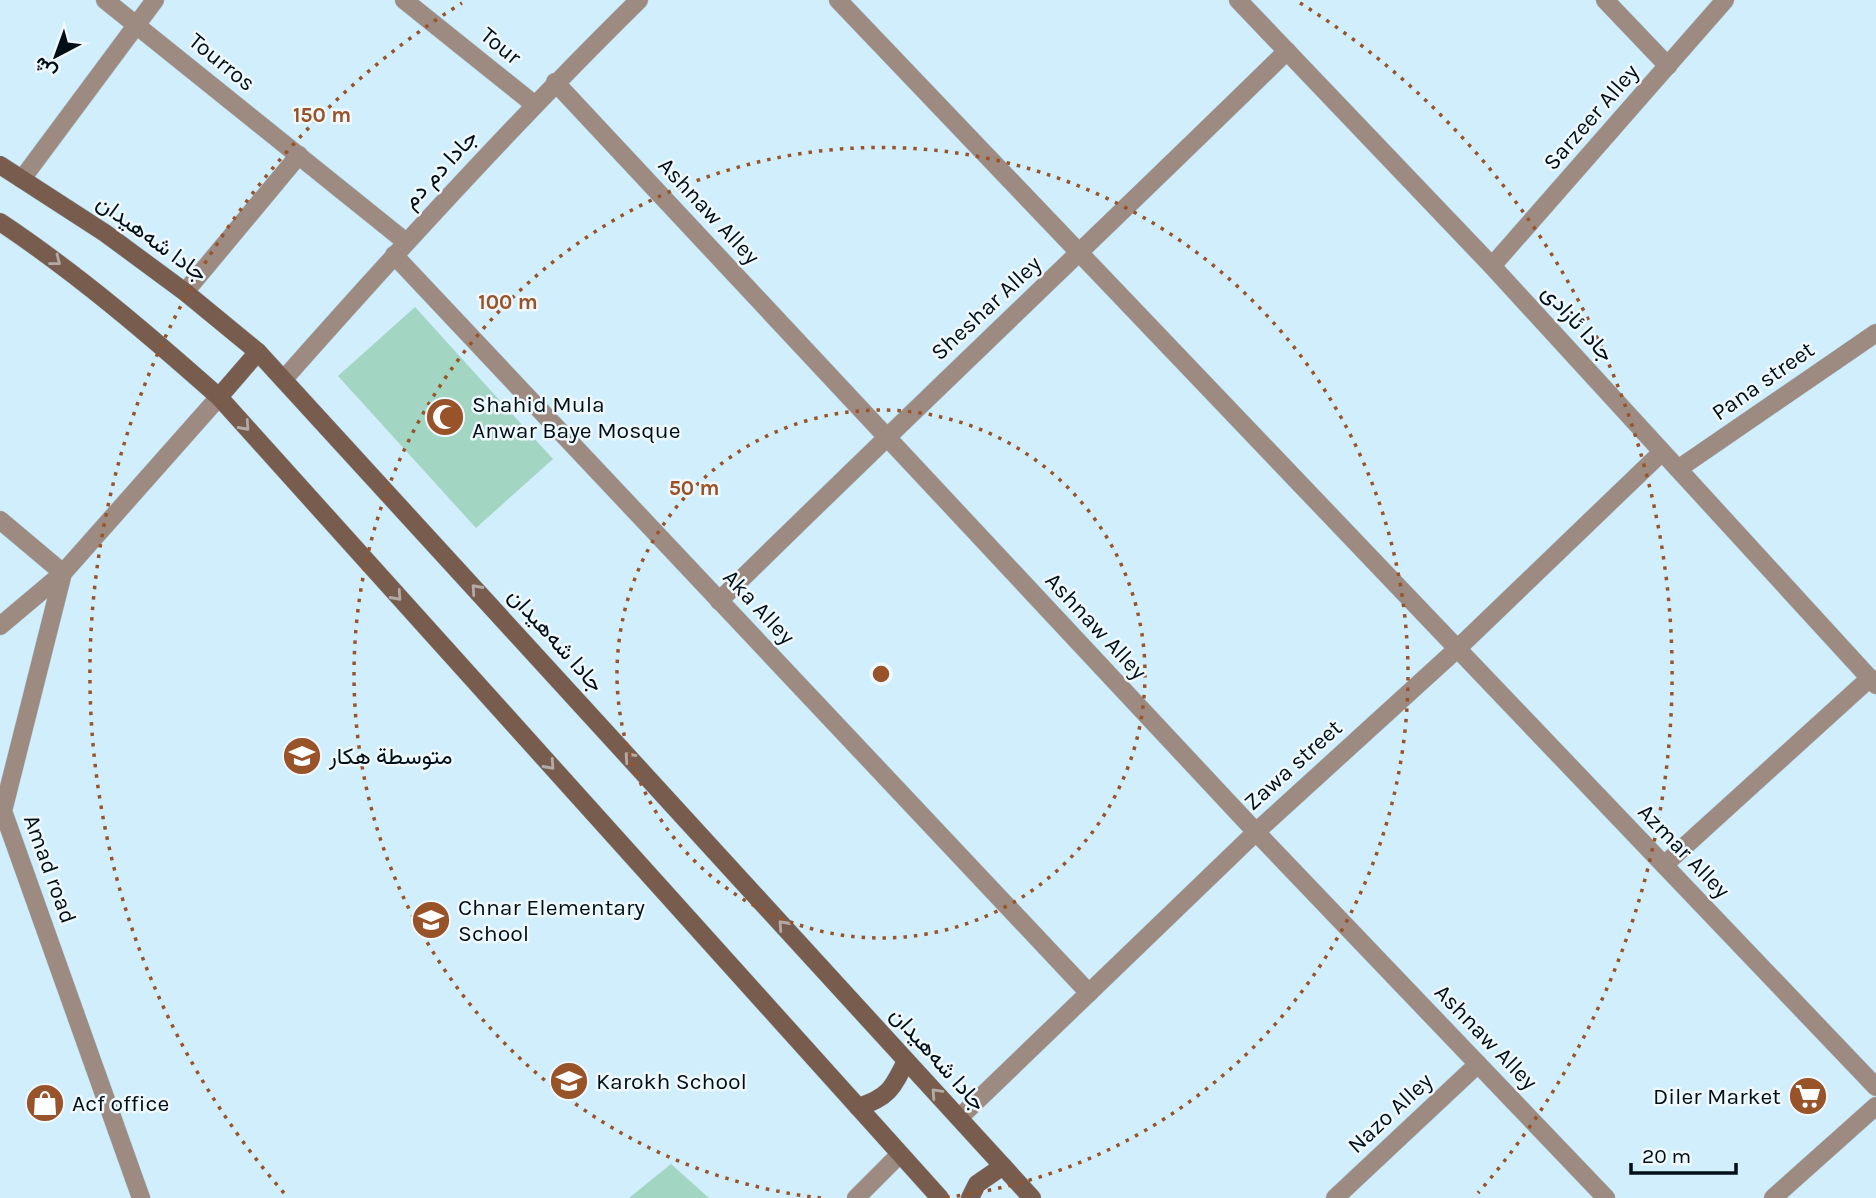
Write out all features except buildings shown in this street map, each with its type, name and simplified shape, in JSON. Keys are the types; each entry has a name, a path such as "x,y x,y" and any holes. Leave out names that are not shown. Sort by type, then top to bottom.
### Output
{"main road":[{"name":"جادا شەهیدان","path":"0,165 105,233 185,292 258,352 1032,1198"},
{"path":"0,222 43,251 133,321 219,397 940,1198"},
{"path":"219,397 258,352"},
{"path":"858,1107 884,1096 895,1085 906,1061"},
{"path":"970,1198 976,1184 1003,1166"}],"street":[{"name":"Tourros","path":"106,0 299,155 400,248"},
{"path":"22,179 155,0"},
{"name":"Tour","path":"404,0 535,105"},
{"name":"جادا دم دم","path":"284,379 400,248 555,82 639,0"},
{"name":"Azmar Alley","path":"838,0 1876,1087"},
{"name":"جادا ئازادی","path":"1238,0 1492,266 1873,682"},
{"path":"1605,0 1668,66"},
{"name":"Sarzeer Alley","path":"1492,266 1725,0"},
{"name":"Sheshar Alley","path":"719,601 886,436 1080,253 1287,51"},
{"name":"Ashnaw Alley","path":"555,82 1256,832 1606,1198"},
{"path":"185,292 299,155"},
{"name":"Aka Alley","path":"400,248 719,601 1089,993"},
{"name":"Pana street","path":"1678,470 1876,333"},
{"name":"Amad road","path":"141,1198 3,811 63,573 219,397"},
{"name":"Zawa street","path":"959,1118 1256,832 1457,649 1662,452"},
{"path":"0,520 63,573 0,625"},
{"path":"1664,865 1873,682"},
{"name":"Nazo Alley","path":"1335,1198 1478,1064"},
{"path":"1773,1198 1876,1106"},
{"path":"856,1198 900,1154"}],"place":[{"name":"Shahid Mula Anwar Baye Mosque","path":"445,417"},
{"name":"متوسطة هكار","path":"302,756"},
{"name":"Chnar Elementary School","path":"431,920"},
{"name":"Karokh School","path":"569,1081"},
{"name":"Diler Market","path":"1808,1096"},
{"name":"Acf office","path":"45,1103"}]}
